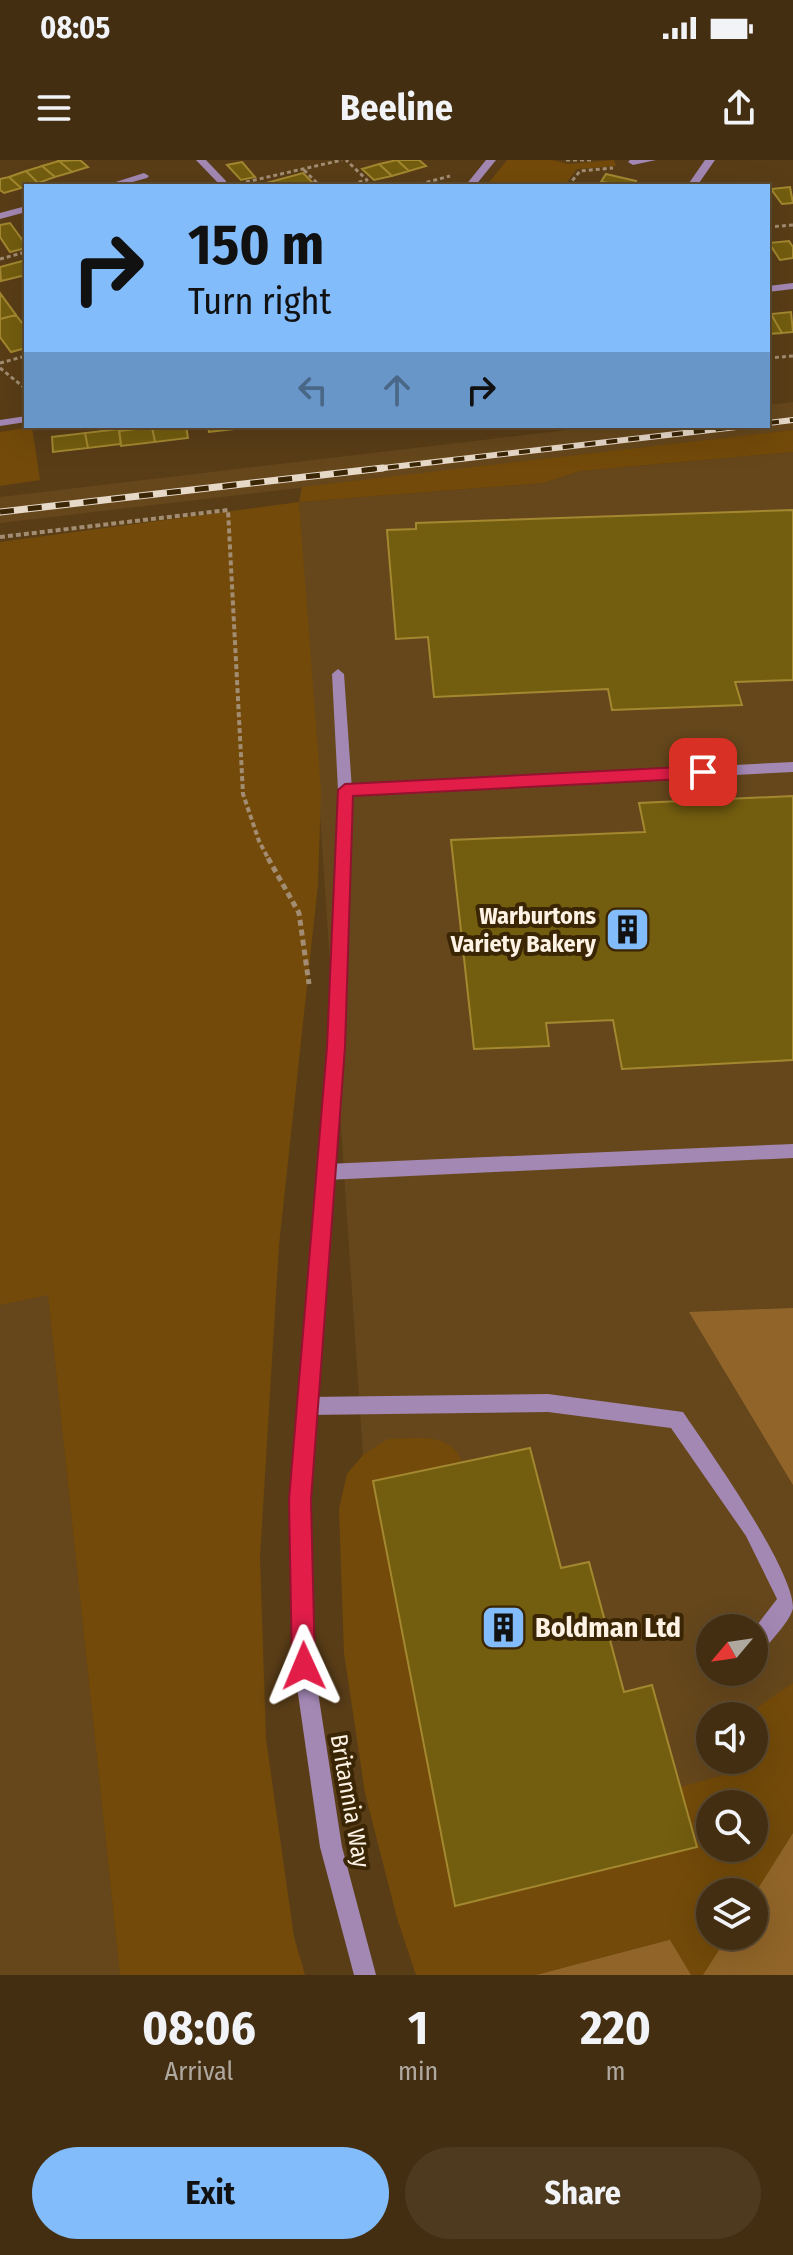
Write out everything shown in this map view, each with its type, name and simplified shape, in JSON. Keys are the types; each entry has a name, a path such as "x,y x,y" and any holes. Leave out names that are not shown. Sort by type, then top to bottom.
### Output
{"street":[{"path":"201,160 223,183"},
{"path":"472,184 491,160"},
{"path":"633,162 651,160"},
{"path":"693,184 710,160"},
{"path":"115,184 144,176"},
{"path":"0,216 24,210"},
{"path":"770,289 793,286"},
{"path":"0,423 24,419"},
{"name":"Britannia Way","path":"338,674 345,790 336,1047 300,1500 304,1666 331,1847 365,1975"},
{"path":"345,790 793,767"},
{"path":"326,1172 793,1151"},
{"path":"307,1406 548,1403 676,1419 753,1529 788,1601 768,1627"}],"path":[{"path":"304,170 330,161 359,160"},
{"path":"566,160 591,160"},
{"path":"345,161 372,184"},
{"path":"570,184 580,171 623,167 633,162"},
{"path":"244,182 298,168 318,184"},
{"path":"352,184 367,180"},
{"path":"770,227 793,225"},
{"path":"0,259 24,253"},
{"path":"770,358 793,356"},
{"path":"24,357 0,365 24,387"},
{"path":"0,537 228,510 243,794 259,841 299,913 307,981 313,994"}],"shaded area":[{"path":"507,160 552,160 569,164 614,160 616,166 577,169 566,184 488,184"},
{"path":"793,402 793,430 0,523 0,497 584,428 770,428 770,405"},
{"path":"32,428 40,480 0,486 0,432"},
{"path":"793,430 793,452 580,471 543,483 299,502 302,487"},
{"path":"793,452 793,1975 448,1975 364,1626 363,1455 299,502 543,483 580,471"},
{"path":"299,502 321,791 318,884 279,1245 260,1557 266,1739 294,1937 305,1975 120,1975 48,1295 0,1305 0,542"},
{"path":"48,1294 120,1975 0,1975 0,1305"},
{"path":"793,1308 793,1485 689,1312"},
{"path":"388,1439 440,1441 456,1451 462,1461 373,1481 455,1906 696,1847 696,1862 768,1862 768,1790 696,1790 696,1843 680,1787 728,1774 768,1774 768,1702 765,1702 793,1683 793,1833 765,1878 696,1878 696,1950 719,1950 703,1975 691,1975 669,1940 536,1975 416,1975 397,1918 365,1793 344,1653 339,1509 347,1474 363,1455"},
{"path":"793,1833 793,1975 703,1975 719,1950 768,1950 768,1878 765,1878"},
{"path":"669,1940 691,1975 536,1975"}],"building":[{"path":"80,160 88,167 72,172 59,161"},
{"path":"397,160 409,171 392,176 379,164"},
{"path":"397,160 419,160 426,166 409,171"},
{"path":"59,161 72,172 55,177 42,166"},
{"path":"242,162 255,177 241,180 227,165"},
{"path":"379,164 392,176 374,180 362,169"},
{"path":"42,166 55,177 38,183 26,171"},
{"path":"26,171 38,183 24,184 21,188 9,177"},
{"path":"303,173 314,184 262,184"},
{"path":"606,174 636,181 634,184 601,182"},
{"path":"9,177 21,188 4,193 0,190 0,179"},
{"path":"790,187 793,203 782,204 771,189"},
{"path":"10,223 24,242 24,248 10,252 0,237 0,225"},
{"path":"789,241 793,247 793,258 780,260 770,243"},
{"path":"24,261 24,275 1,281 0,267"},
{"path":"0,293 16,315 0,319"},
{"path":"791,312 793,332 782,333 771,314"},
{"path":"770,314 771,314 782,333 770,334"},
{"path":"16,315 24,325 24,349 11,352 0,337 0,319"},
{"path":"152,428 186,428 188,438 155,442"},
{"path":"152,428 155,442 121,446 119,431"},
{"path":"208,428 242,428 209,432"},
{"path":"119,429 121,444 88,448 85,433"},
{"path":"85,433 88,448 53,452 52,437"},
{"path":"793,510 793,680 735,682 742,705 612,710 608,689 434,697 428,637 396,639 387,530 416,529 416,523"},
{"name":"Warburtons Variety Bakery","path":"793,796 793,1060 622,1069 613,1020 546,1023 549,1046 474,1049 451,840 645,832 639,803"},
{"name":"Boldman Ltd","path":"530,1448 561,1568 589,1562 624,1692 652,1685 696,1847 455,1906 373,1481"}],"railway":[{"path":"770,423 793,420"},
{"path":"366,470 728,428"},
{"path":"0,512 383,468"}],"place":[{"name":"Warburtons Variety Bakery","path":"627,930"},
{"name":"Boldman Ltd","path":"504,1627"}],"route":[{"path":"304,1666 300,1500 336,1047 345,790 703,772"}]}
